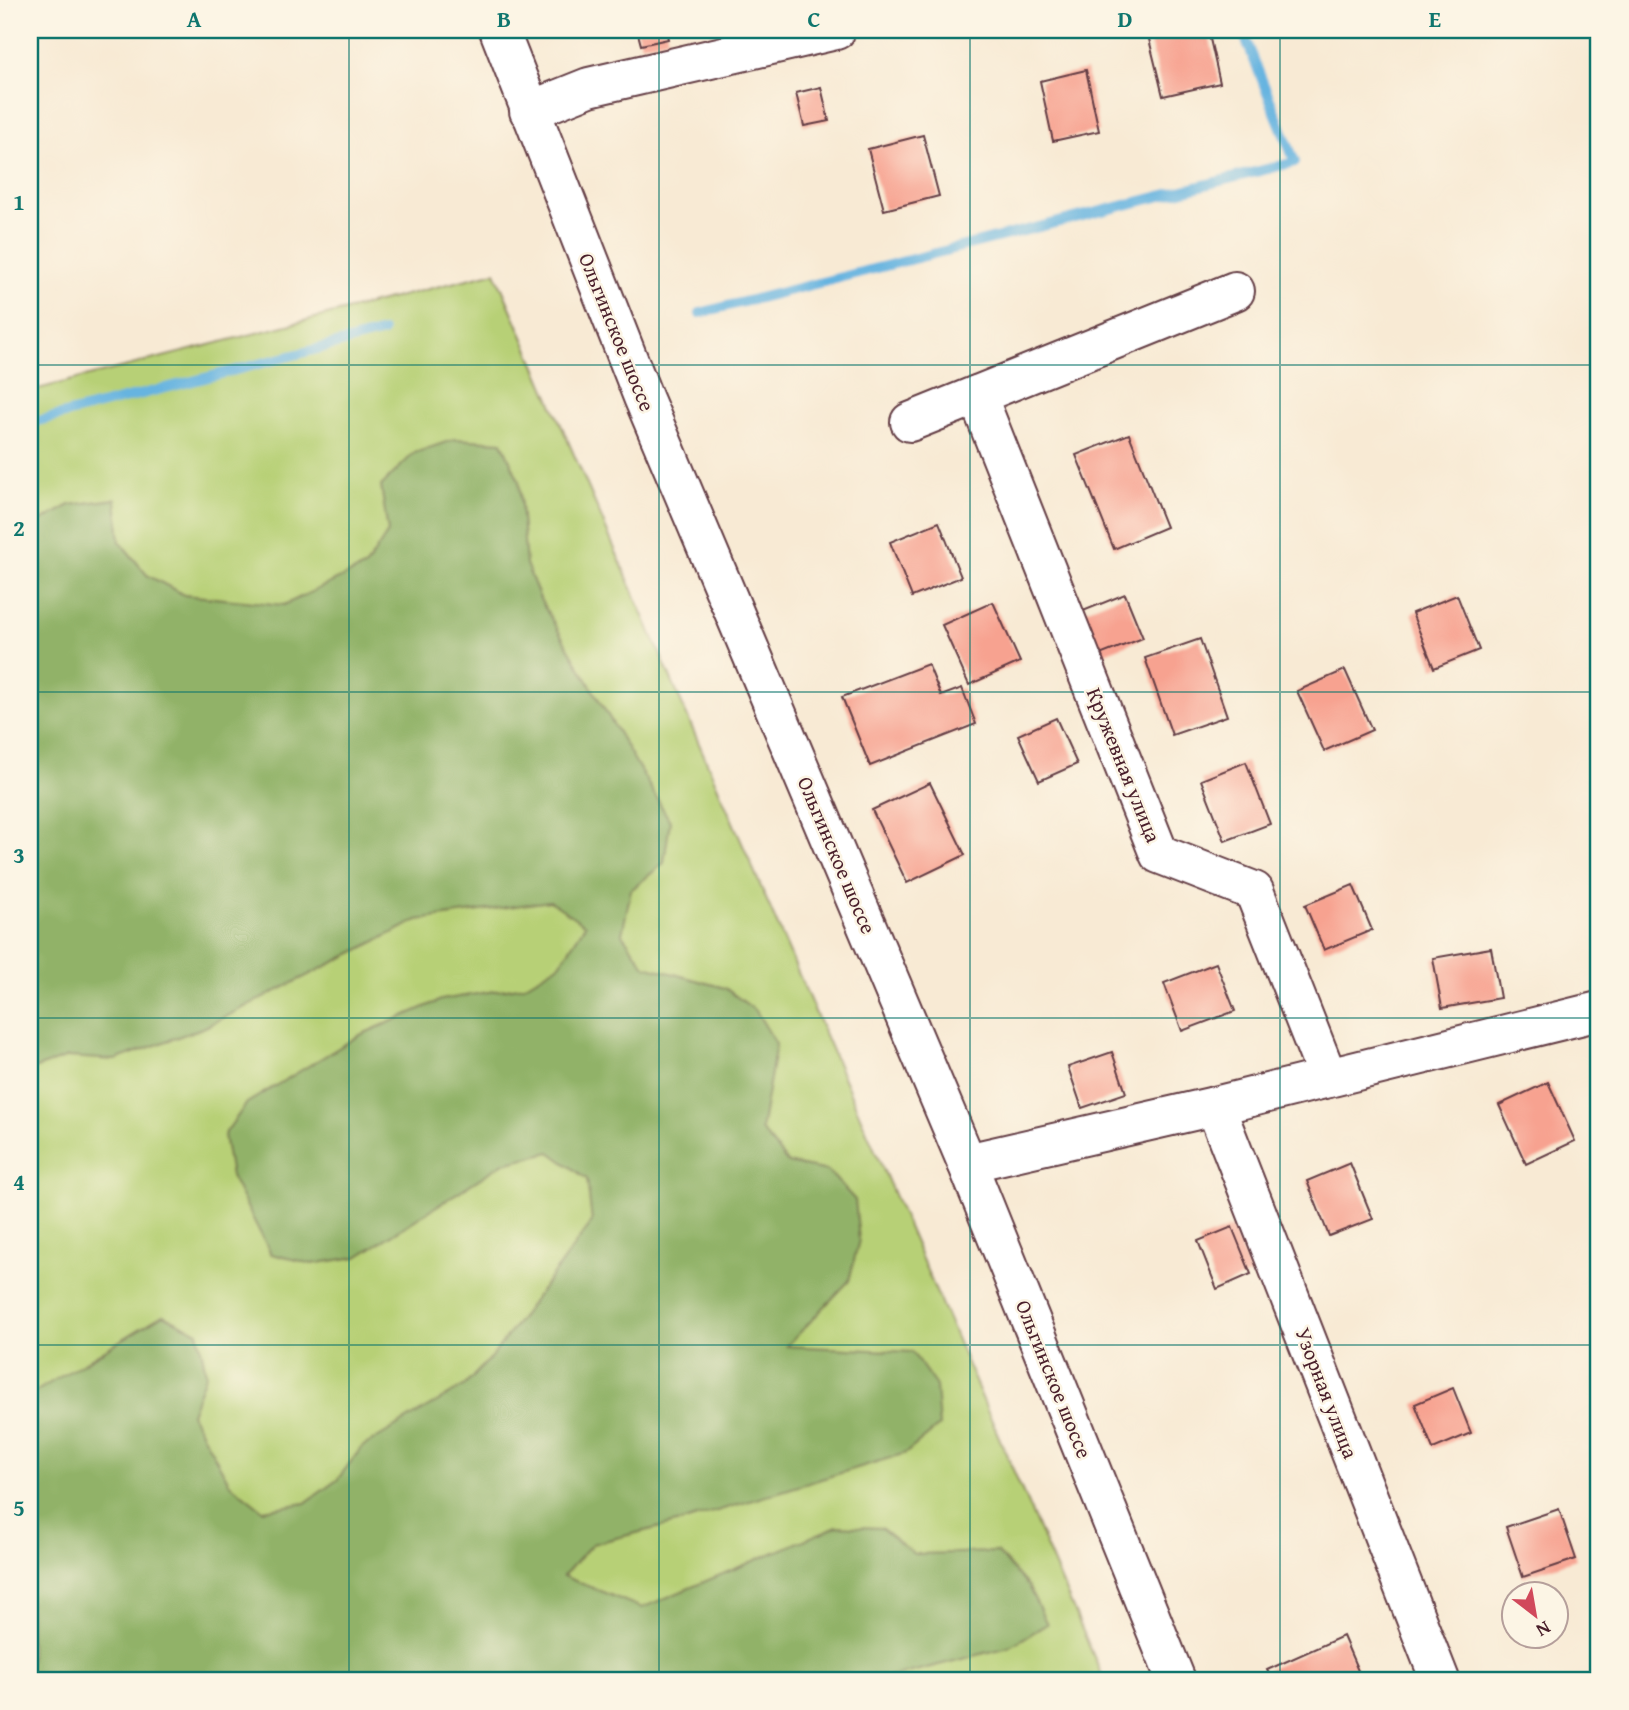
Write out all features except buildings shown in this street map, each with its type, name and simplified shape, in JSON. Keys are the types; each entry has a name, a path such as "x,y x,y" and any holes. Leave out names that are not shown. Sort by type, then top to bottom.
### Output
{"street":[{"name":"Ольгинское шоссе","path":"499,30 643,397 967,1163 1175,1680"},
{"path":"529,111 589,86 836,30"},
{"path":"910,422 1235,291"},
{"name":"Кружевная улица","path":"977,395 1159,854 1254,891 1328,1078"},
{"path":"967,1163 1215,1106 1599,1011"},
{"name":"Узорная улица","path":"1215,1106 1440,1680"}],"green space":[{"path":"495,272 1104,1680 30,1680 30,391"},
{"path":"455,439 502,442 519,481 526,564 541,601 670,821 664,863 631,890 622,934 645,966 725,988 756,1011 776,1044 761,1130 788,1163 828,1171 855,1200 859,1240 849,1281 787,1346 912,1352 936,1386 939,1426 906,1453 681,1522 592,1544 563,1576 642,1608 837,1526 881,1528 914,1554 997,1552 1028,1586 1047,1624 1009,1647 880,1680 30,1680 30,1395 163,1315 198,1332 206,1373 191,1414 230,1484 263,1510 305,1503 337,1480 362,1447 465,1385 493,1355 592,1222 587,1179 550,1152 504,1163 357,1257 312,1264 271,1254 231,1176 224,1135 247,1103 360,1035 441,1000 524,986 560,964 585,925 550,901 418,920 205,1027 115,1060 68,1057 30,1070 30,527 70,505 116,499 120,542 147,575 184,595 284,605 366,566 388,532 381,486 414,453"}],"waterway":[{"path":"700,313 1295,162 1242,30"},
{"path":"30,423 383,332"}]}
